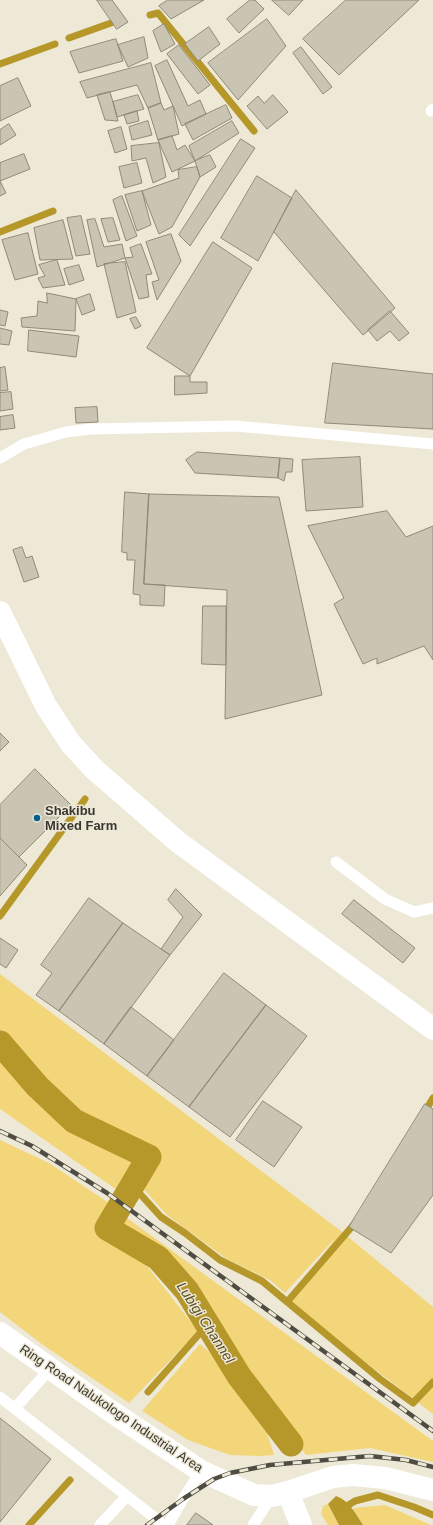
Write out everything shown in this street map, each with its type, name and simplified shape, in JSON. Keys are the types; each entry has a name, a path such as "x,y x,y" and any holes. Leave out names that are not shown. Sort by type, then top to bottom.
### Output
{"street":[{"path":"0,612 46,706 71,744 94,770 178,842 433,1029"},
{"name":"Ring Road Nalukologo Industrial Area","path":"0,1333 50,1369 201,1471 254,1495 280,1494 333,1477 352,1475 385,1478 433,1490"},
{"path":"280,1494 301,1525"}],"lane":[{"path":"0,458 24,444 66,432 90,429 236,426 433,444"},
{"path":"336,862 386,899 414,912 433,908"},
{"path":"15,1408 50,1369"},
{"path":"0,1397 164,1525"},
{"path":"168,1525 182,1499 201,1471"},
{"path":"254,1525 280,1494"},
{"path":"100,1525 127,1496"}],"shaded area":[{"path":"0,974 341,1231 433,1307 433,1414 287,1302 337,1236 285,1293 270,1280 227,1259 167,1215 139,1184 154,1154 76,1114 43,1082 0,1034"},
{"path":"0,1050 66,1121 139,1158 120,1192 0,1109"},
{"path":"0,1140 49,1163 109,1203 96,1226 143,1261 198,1331 129,1403 43,1345 0,1312"},
{"path":"127,1218 433,1441 433,1462 370,1448 306,1455 171,1262 140,1238 119,1227"},
{"path":"200,1344 222,1363 263,1420 274,1455 230,1455 188,1440 142,1411"},
{"path":"336,1496 348,1504 363,1525 339,1525 328,1504"},
{"path":"328,1504 339,1525 328,1525 321,1514 323,1506"},
{"path":"385,1505 431,1525 363,1525 353,1508"}],"building":[{"path":"97,0 112,0 128,22 117,29"},
{"path":"168,0 204,0 171,19 159,6"},
{"path":"250,0 255,0 264,9 239,33 227,19"},
{"path":"272,0 303,0 289,15"},
{"path":"346,0 419,0 339,75 303,39"},
{"path":"267,19 286,46 238,100 208,63"},
{"path":"164,24 175,44 161,52 153,31"},
{"path":"209,27 220,44 198,61 185,44"},
{"path":"144,37 148,58 128,67 118,45"},
{"path":"116,39 123,61 79,73 70,52"},
{"path":"179,45 210,85 198,94 167,54"},
{"path":"301,47 332,87 323,94 293,53"},
{"path":"167,60 188,106 200,100 206,114 182,126 155,66"},
{"path":"151,63 161,103 148,108 137,85 87,98 80,82"},
{"path":"18,78 31,106 0,121 0,86"},
{"path":"110,92 118,121 105,120 97,95"},
{"path":"138,95 144,109 117,117 113,102"},
{"path":"273,95 288,112 267,129 247,106 258,96 264,103"},
{"path":"161,103 164,110 173,106 179,134 158,140 148,108"},
{"path":"226,105 232,118 193,140 185,124"},
{"path":"137,111 139,121 127,124 124,115"},
{"path":"148,121 152,135 132,140 129,127"},
{"path":"232,121 239,133 195,161 189,146"},
{"path":"9,124 16,135 0,145 0,130"},
{"path":"121,127 127,149 115,153 108,131"},
{"path":"172,136 177,150 185,145 195,161 172,172 158,140"},
{"path":"241,139 255,148 190,246 179,235"},
{"path":"159,143 166,177 153,183 146,158 132,161 131,146"},
{"path":"24,154 30,169 0,181 0,163"},
{"path":"210,155 216,167 200,177 195,161"},
{"path":"137,163 142,183 124,188 119,167"},
{"path":"197,167 200,177 172,227 159,234 142,191 179,178 178,170"},
{"path":"257,176 292,198 258,261 221,238"},
{"path":"0,181 6,193 0,196"},
{"path":"296,190 395,308 363,335 274,232"},
{"path":"142,191 151,225 137,231 125,195"},
{"path":"122,196 137,236 126,241 113,200"},
{"path":"81,216 90,254 76,256 67,218"},
{"path":"113,218 120,240 108,242 101,219"},
{"path":"95,219 104,247 122,244 125,258 97,267 87,220"},
{"path":"63,220 73,259 40,260 34,228"},
{"path":"28,233 38,274 15,280 2,240"},
{"path":"171,234 181,261 157,300 152,282 159,280 146,242"},
{"path":"213,242 252,268 190,376 147,348"},
{"path":"141,244 152,274 146,275 149,297 139,299 125,258 133,257 130,248"},
{"path":"57,260 65,285 43,288 38,278 45,276 39,265"},
{"path":"125,262 136,312 117,318 104,264"},
{"path":"79,265 84,280 69,285 64,269"},
{"path":"47,293 76,299 75,331 22,327 21,318 37,316 38,301 47,303"},
{"path":"90,294 95,310 82,315 76,299"},
{"path":"0,310 8,312 5,326 0,325"},
{"path":"390,311 409,333 399,341 390,331 377,341 368,330"},
{"path":"136,317 141,326 135,329 130,319"},
{"path":"0,328 12,331 9,345 0,344"},
{"path":"29,330 79,336 76,357 28,351"},
{"path":"333,363 433,374 433,429 325,423"},
{"path":"5,367 8,390 0,391 0,368"},
{"path":"175,376 190,376 190,382 207,382 207,393 175,395"},
{"path":"11,392 13,409 0,411 0,393"},
{"path":"97,407 98,422 76,423 75,408"},
{"path":"13,415 15,428 0,430 0,417"},
{"path":"197,452 280,458 278,478 195,473 186,460"},
{"path":"360,457 363,507 306,511 302,460"},
{"path":"280,458 293,459 292,472 286,472 284,481 278,478"},
{"path":"125,492 149,494 144,584 165,585 164,606 140,605 140,595 133,594 135,560 127,560 127,553 122,552"},
{"path":"149,494 279,497 322,695 225,719 227,590 144,584"},
{"path":"387,511 406,537 433,526 433,660 424,646 377,664 377,658 363,664 334,604 344,598 308,526"},
{"path":"22,547 26,558 32,556 39,577 24,582 13,550"},
{"path":"203,606 226,606 226,665 202,664"},
{"path":"0,733 9,742 0,751"},
{"path":"35,769 71,805 19,857 0,838 0,805"},
{"path":"0,838 27,865 0,896"},
{"path":"176,889 202,915 170,955 161,949 183,917 168,900"},
{"path":"89,898 123,923 59,1011 36,995 52,973 41,965"},
{"path":"354,900 415,948 403,963 342,914"},
{"path":"123,923 170,955 104,1044 59,1011"},
{"path":"0,938 18,950 6,968 0,964"},
{"path":"224,973 266,1005 189,1107 147,1076"},
{"path":"266,1005 307,1036 230,1137 189,1107"},
{"path":"131,1007 174,1040 147,1076 104,1044"},
{"path":"263,1101 302,1127 274,1167 236,1140"},
{"path":"425,1104 433,1109 433,1195 391,1253 349,1227"},
{"path":"0,1418 51,1459 0,1522"},
{"path":"196,1513 213,1525 187,1525"}],"waterway":[{"path":"150,15 158,13 254,131"},
{"path":"69,38 111,23"},
{"path":"0,64 55,44"},
{"path":"0,232 53,211"},
{"path":"0,916 85,799"},
{"name":"Lubigi Channel","path":"0,1043 37,1086 74,1121 149,1157 107,1228 158,1258 187,1291 239,1376 291,1444"},
{"path":"424,1113 433,1098"},
{"path":"132,1185 161,1217 185,1233 220,1260 262,1281 380,1379 413,1403 433,1382"},
{"path":"287,1302 356,1222"},
{"path":"148,1392 208,1324"},
{"path":"29,1525 70,1480"},
{"path":"342,1509 355,1501 378,1495 433,1515"}],"railway":[{"path":"0,1131 32,1146 107,1193 433,1431"},
{"path":"147,1525 214,1479 230,1473 270,1465 370,1456 406,1460 433,1467"}],"place":[{"name":"Shakibu Mixed Farm","path":"37,818"}]}
